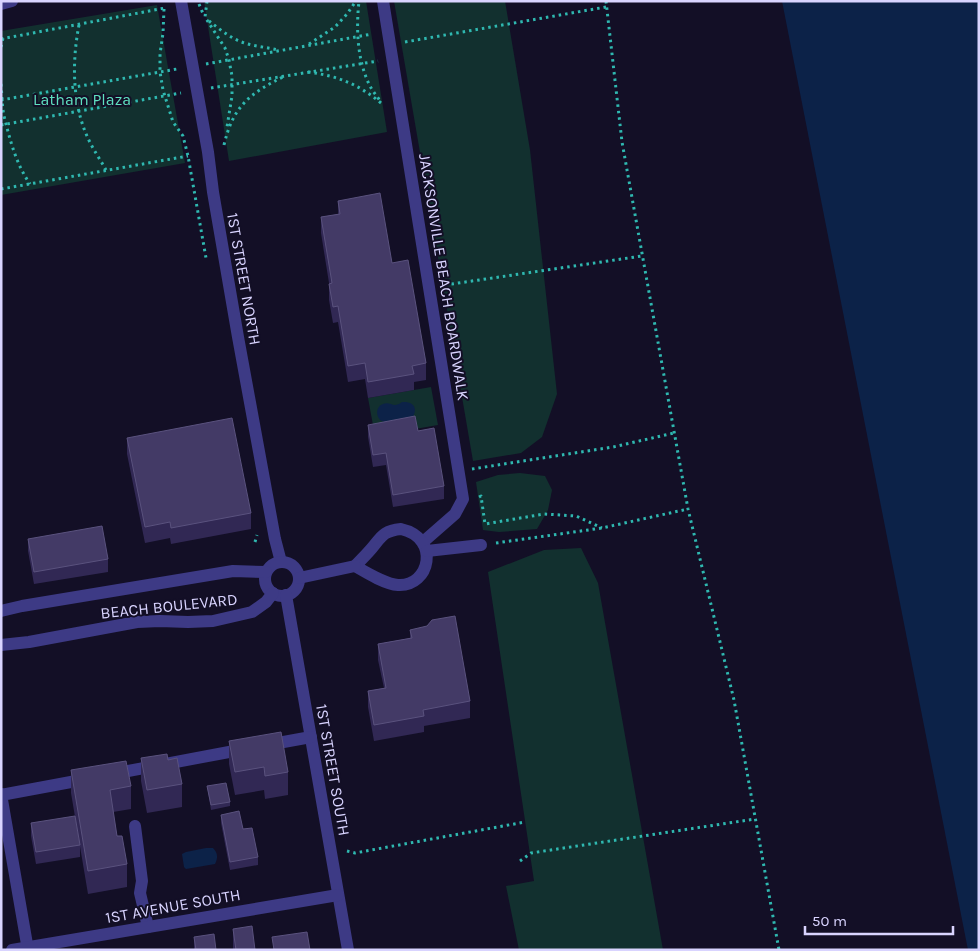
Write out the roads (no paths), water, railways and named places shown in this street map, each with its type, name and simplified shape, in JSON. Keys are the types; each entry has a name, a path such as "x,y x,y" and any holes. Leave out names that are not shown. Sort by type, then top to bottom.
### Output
{"street":[{"path":"1,4 12,1"},
{"name":"JACKSONVILLE BEACH BOARDWALK","path":"383,1 463,499 456,514 425,547"},
{"name":"1ST STREET NORTH","path":"181,4 208,152 238,337 273,530 281,562"},
{"path":"299,578 355,566 378,539 392,530 410,531 417,536 425,547 427,561 424,570 418,578 410,583 391,584 355,566"},
{"path":"425,547 481,545"},
{"path":"281,562 287,562 292,565 296,569 299,578 297,586 286,595 273,593 266,585 265,580 266,572 271,566 281,562"},
{"name":"BEACH BOULEVARD","path":"1,611 233,571 266,572"},
{"name":"BEACH BOULEVARD","path":"1,645 28,642 137,622 213,621 252,612 266,602 273,593"},
{"name":"1ST STREET SOUTH","path":"286,595 348,950"},
{"path":"27,948 1,795 310,737"},
{"path":"135,826 142,881 140,893 148,927"},
{"name":"1ST AVENUE SOUTH","path":"12,950 338,895"}],"water":[{"path":"782,1 979,1 979,950 968,950"},
{"path":"402,402 411,403 415,408 413,418 410,421 388,423 378,417 378,408 383,404 396,405"},
{"path":"213,848 216,852 215,864 186,869 184,867 182,854"}],"park label":[{"name":"Latham Plaza","path":"82,99"}]}
